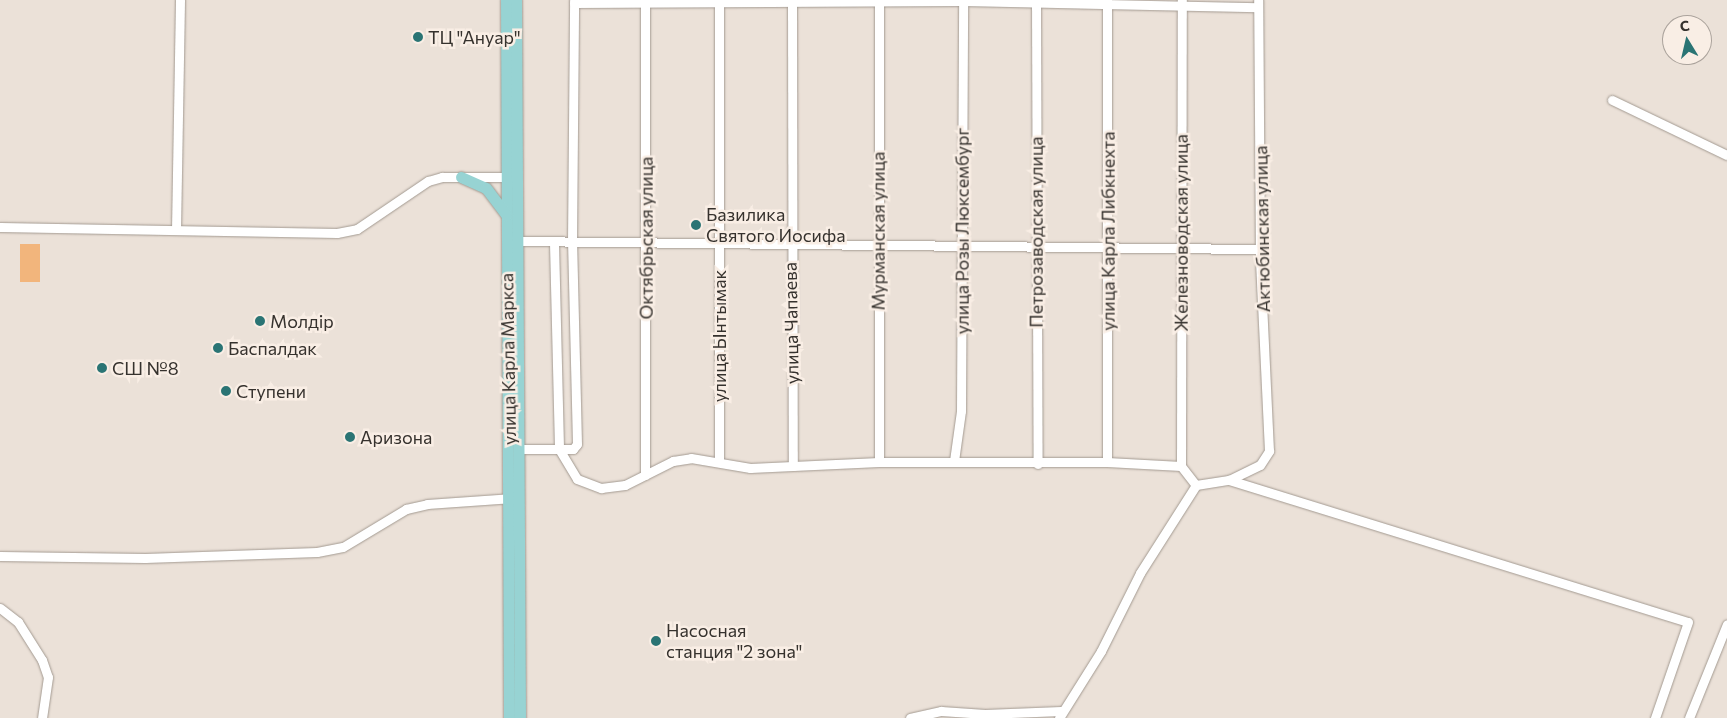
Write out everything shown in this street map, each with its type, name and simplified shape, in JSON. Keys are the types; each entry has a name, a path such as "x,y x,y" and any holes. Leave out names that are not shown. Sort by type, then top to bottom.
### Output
{"main road":[{"name":"улица Карла Маркса","path":"506,0 512,177 517,241 519,449 514,498 509,718"},
{"name":"улица Карла Маркса","path":"516,0 512,177 507,218 520,718"},
{"path":"461,177 486,188 507,218"}],"street":[{"path":"176,230 180,0"},
{"path":"519,449 573,449 577,444 572,243 574,2 645,0 1258,3"},
{"name":"Октябрьская улица","path":"645,0 646,475"},
{"name":"улица Ынтымак","path":"719,1 719,461"},
{"name":"улица Чапаева","path":"792,1 792,466"},
{"name":"Мурманская улица","path":"879,1 879,462"},
{"name":"улица Розы Люксембург","path":"954,461 961,410 963,1"},
{"name":"Петрозаводская улица","path":"1036,2 1038,464"},
{"name":"улица Карла Либкнехта","path":"1107,3 1107,462"},
{"name":"Железноводская улица","path":"1181,466 1182,3"},
{"name":"Актюбинская улица","path":"1229,480 1260,465 1269,451 1261,249 1258,3"},
{"path":"1612,100 1727,155"},
{"path":"0,227 337,233 357,229 428,181 461,177 512,177"},
{"path":"517,241 963,248 1261,249"},
{"path":"554,243 559,449 577,479 601,488 624,485 673,462 691,458 719,461 750,468 879,462 954,461 1038,464 1107,462 1181,466 1196,485"},
{"path":"910,718 941,711 1060,715 1101,652 1140,573 1196,485 1229,480 1688,622 1655,718"},
{"path":"0,556 145,558 318,552 343,547 406,509 427,504 514,498"},
{"path":"0,608 18,622 42,660 48,677 42,718"},
{"path":"1689,718 1724,640 1727,624"}],"shaded area":[{"path":"20,244 40,244 40,282 20,282"}],"place":[{"name":"ТЦ \"Ануар\"","path":"418,37"},
{"name":"Базилика Святого Иосифа","path":"696,225"},
{"name":"Молдiр","path":"260,321"},
{"name":"Баспалдак","path":"218,348"},
{"name":"СШ №8","path":"102,368"},
{"name":"Ступени","path":"226,391"},
{"name":"Аризона","path":"350,437"},
{"name":"Насосная станция \"2 зона\"","path":"656,641"}]}
